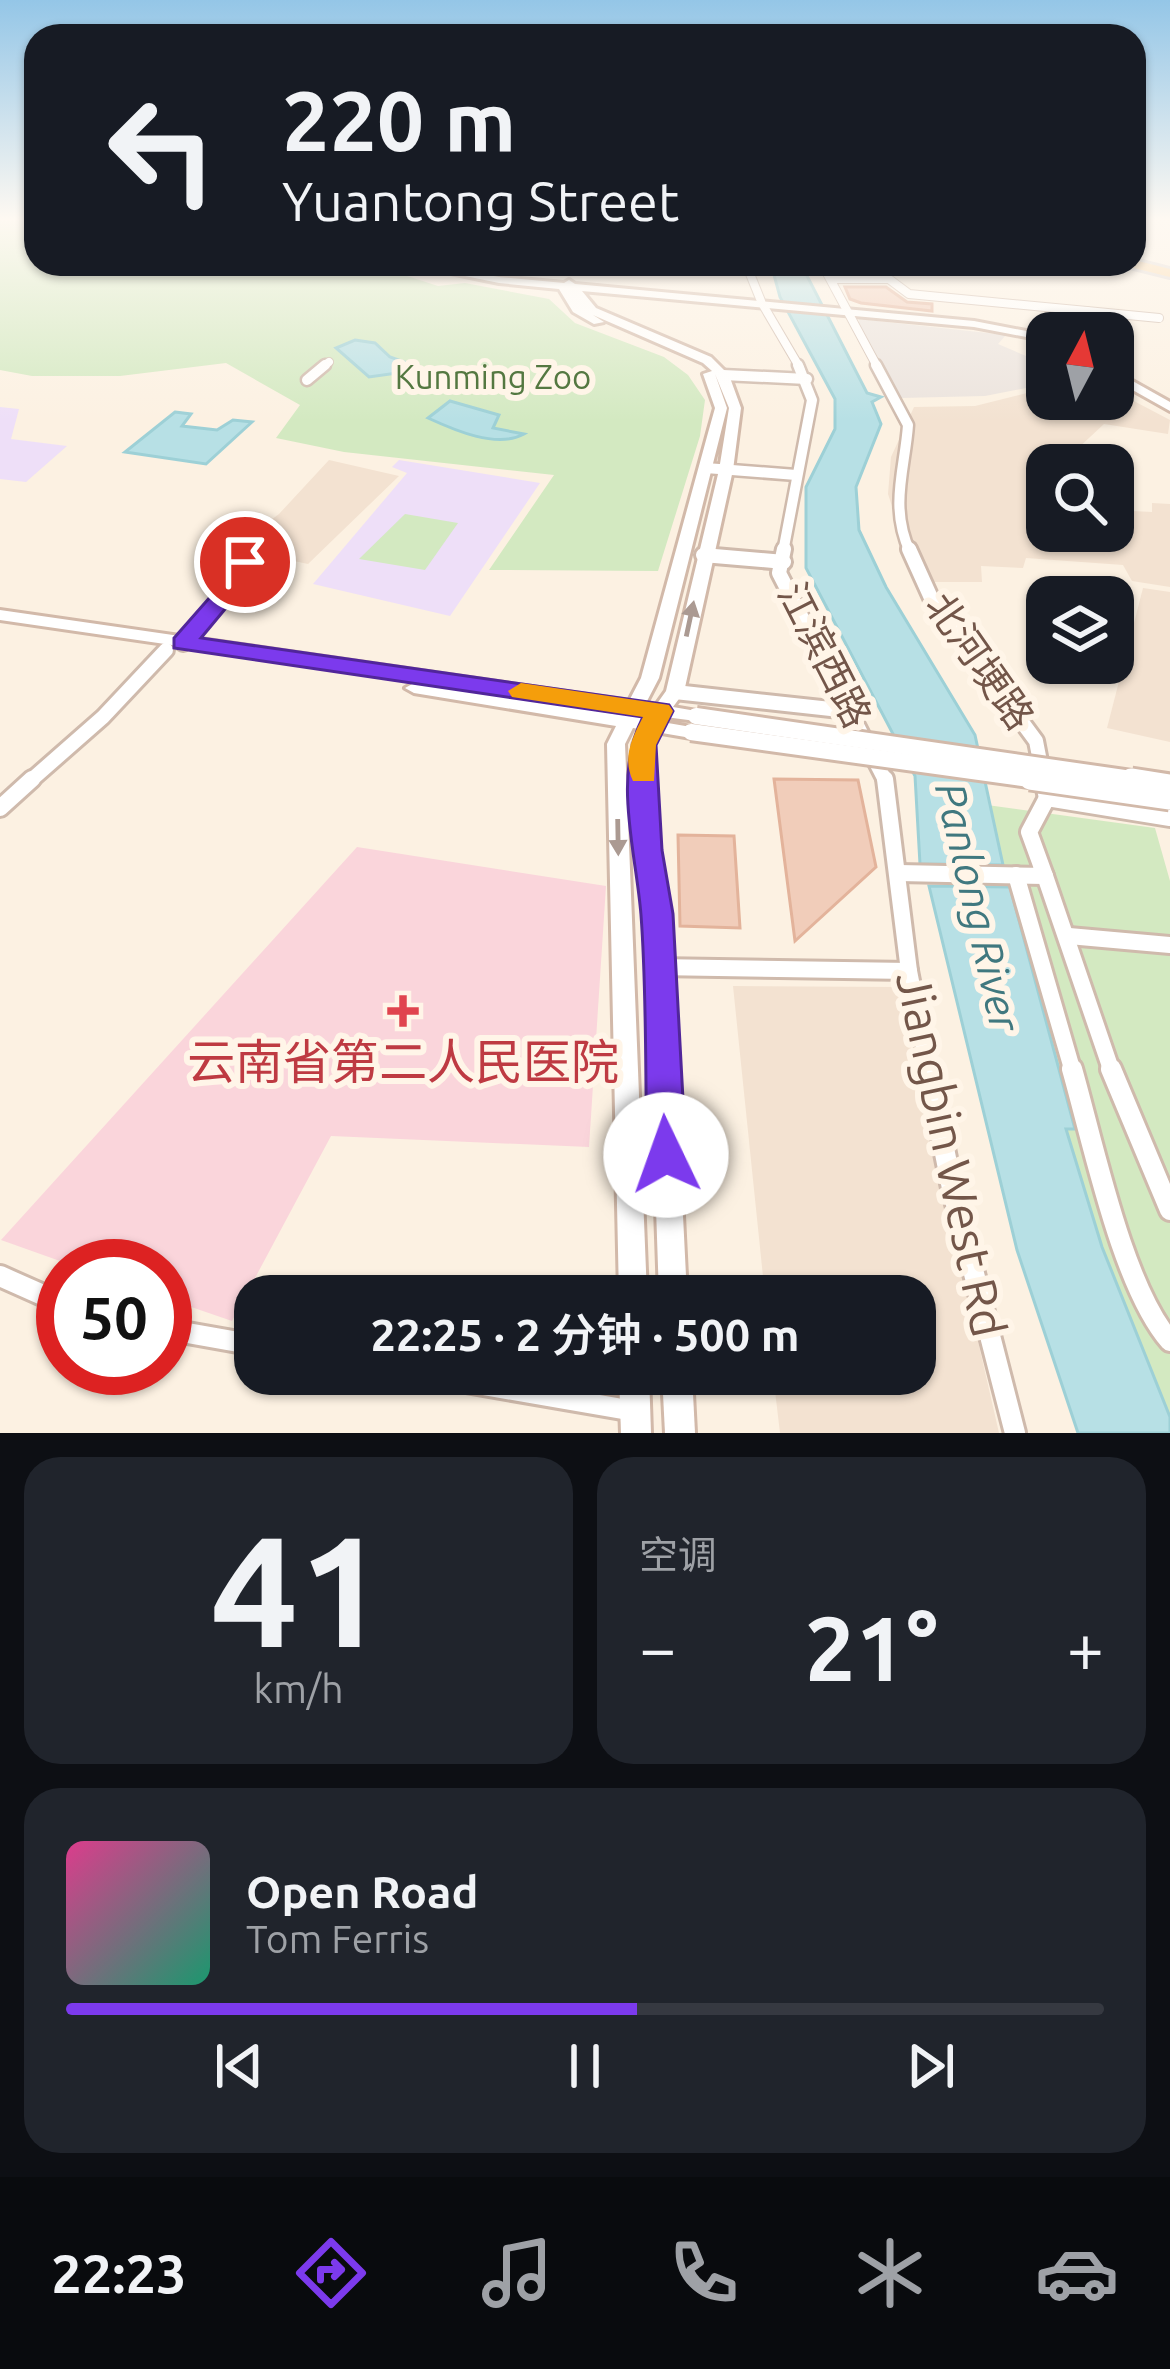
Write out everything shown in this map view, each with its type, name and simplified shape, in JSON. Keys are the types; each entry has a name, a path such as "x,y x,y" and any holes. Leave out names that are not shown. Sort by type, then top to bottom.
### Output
{"main road":[{"path":"571,288 577,310 676,350 711,376 721,408 641,716 616,766 631,1275"},
{"path":"573,288 592,310 688,349 723,375 735,408 726,470 675,692 641,716"},
{"path":"601,288 1026,333"},
{"path":"1134,389 1170,409"},
{"path":"0,616 175,647"},
{"path":"0,626 175,647 1170,799"},
{"path":"641,716 672,1275"},
{"path":"693,724 1170,785"},
{"path":"678,1395 680,1433"}],"street":[{"path":"756,288 783,347 807,379"},
{"name":"北河埂路","path":"834,288 840,310 908,425 899,458 902,534 932,599 1036,741 1047,798"},
{"path":"901,288 910,294 1159,318"},
{"path":"307,380 329,362"},
{"path":"723,375 807,379"},
{"name":"江滨西路","path":"807,379 810,424 778,573 885,777 908,873"},
{"path":"706,468 796,476"},
{"path":"0,808 175,647 244,572 237,552"},
{"path":"703,555 784,562"},
{"path":"675,692 849,710"},
{"path":"1170,818 1047,798 1029,832 1069,936 1124,1108 1153,1160 1170,1210"},
{"path":"908,873 1045,876"},
{"name":"Jiangbin West Rd","path":"908,873 909,971 952,1188 1015,1433"},
{"path":"1014,875 1117,1224 1156,1324 1170,1341"},
{"path":"1069,936 1170,945"},
{"path":"657,967 909,971"},
{"path":"0,1276 36,1292"},
{"path":"192,1334 234,1341"},
{"path":"514,1395 636,1422"}],"shaded area":[{"path":"859,319 1006,335 998,344 1026,356 1026,388 985,396 901,398 858,327"},
{"path":"1026,393 1026,420 1134,420 1134,401 1170,420 1168,434 1104,424 1083,444 1026,444 1026,552 1134,552 1134,511 1152,512 1152,503 1170,504 1170,587 1134,581 1123,565 1026,558 1023,568 981,566 982,582 917,582 888,494 891,457 914,407 975,406"},
{"path":"0,407 19,409 11,439 67,446 26,482 0,479"},
{"path":"329,460 399,476 308,564 233,548 279,514"},
{"path":"399,460 540,483 450,616 313,584 407,473 392,467"},
{"path":"1143,588 1170,592 1170,742 1107,728 1118,684 1134,684 1134,623"},
{"name":"云南省第二人民医院","path":"357,847 606,886 589,1147 331,1136 257,1275 234,1275 232,1321 192,1307 192,1239 36,1239 36,1252 1,1240"},
{"path":"733,986 897,987 999,1433 780,1433 775,1395 936,1395 936,1275 763,1275"}],"green space":[{"name":"Kunming Zoo","path":"0,288 491,288 549,299 575,323 664,357 688,375 705,400 700,436 658,571 489,570 554,475 344,452 276,438 300,405 226,363 120,376 32,376 0,370"},
{"path":"405,514 458,523 425,570 359,559"},
{"path":"987,805 1155,828 1170,881 1170,1417 1102,1247 1066,1128 1074,1129 1010,887 1015,886 1009,866 1003,865"}],"water":[{"path":"778,288 813,288 867,393 881,397 872,402 881,424 856,487 859,530 886,587 975,735 1003,865 920,864 915,776 806,568 806,487 835,429 835,399"},
{"path":"355,340 375,343 390,357 449,378 421,382 404,372 369,377 336,348"},
{"path":"450,401 499,415 493,428 524,434 489,439 428,418"},
{"path":"175,412 191,414 182,426 217,430 233,420 252,422 206,464 125,452"},
{"name":"Panlong River","path":"929,886 1010,887 1075,1129 1066,1129 1102,1247 1170,1417 1170,1433 1078,1433 1017,1250"}],"building":[{"path":"845,288 887,288 907,302 932,304 932,311 861,303 850,299"},
{"path":"774,779 858,780 876,867 795,941"},
{"path":"678,835 734,836 740,928 680,926"}],"slow traffic":[{"path":"521,691 659,711 642,745 644,774"}],"place":[{"name":"云南省第二人民医院","path":"403,1011"}],"route":[{"path":"245,562 244,572 183,643 659,711 642,745 647,850 657,914 666,1155"}]}
